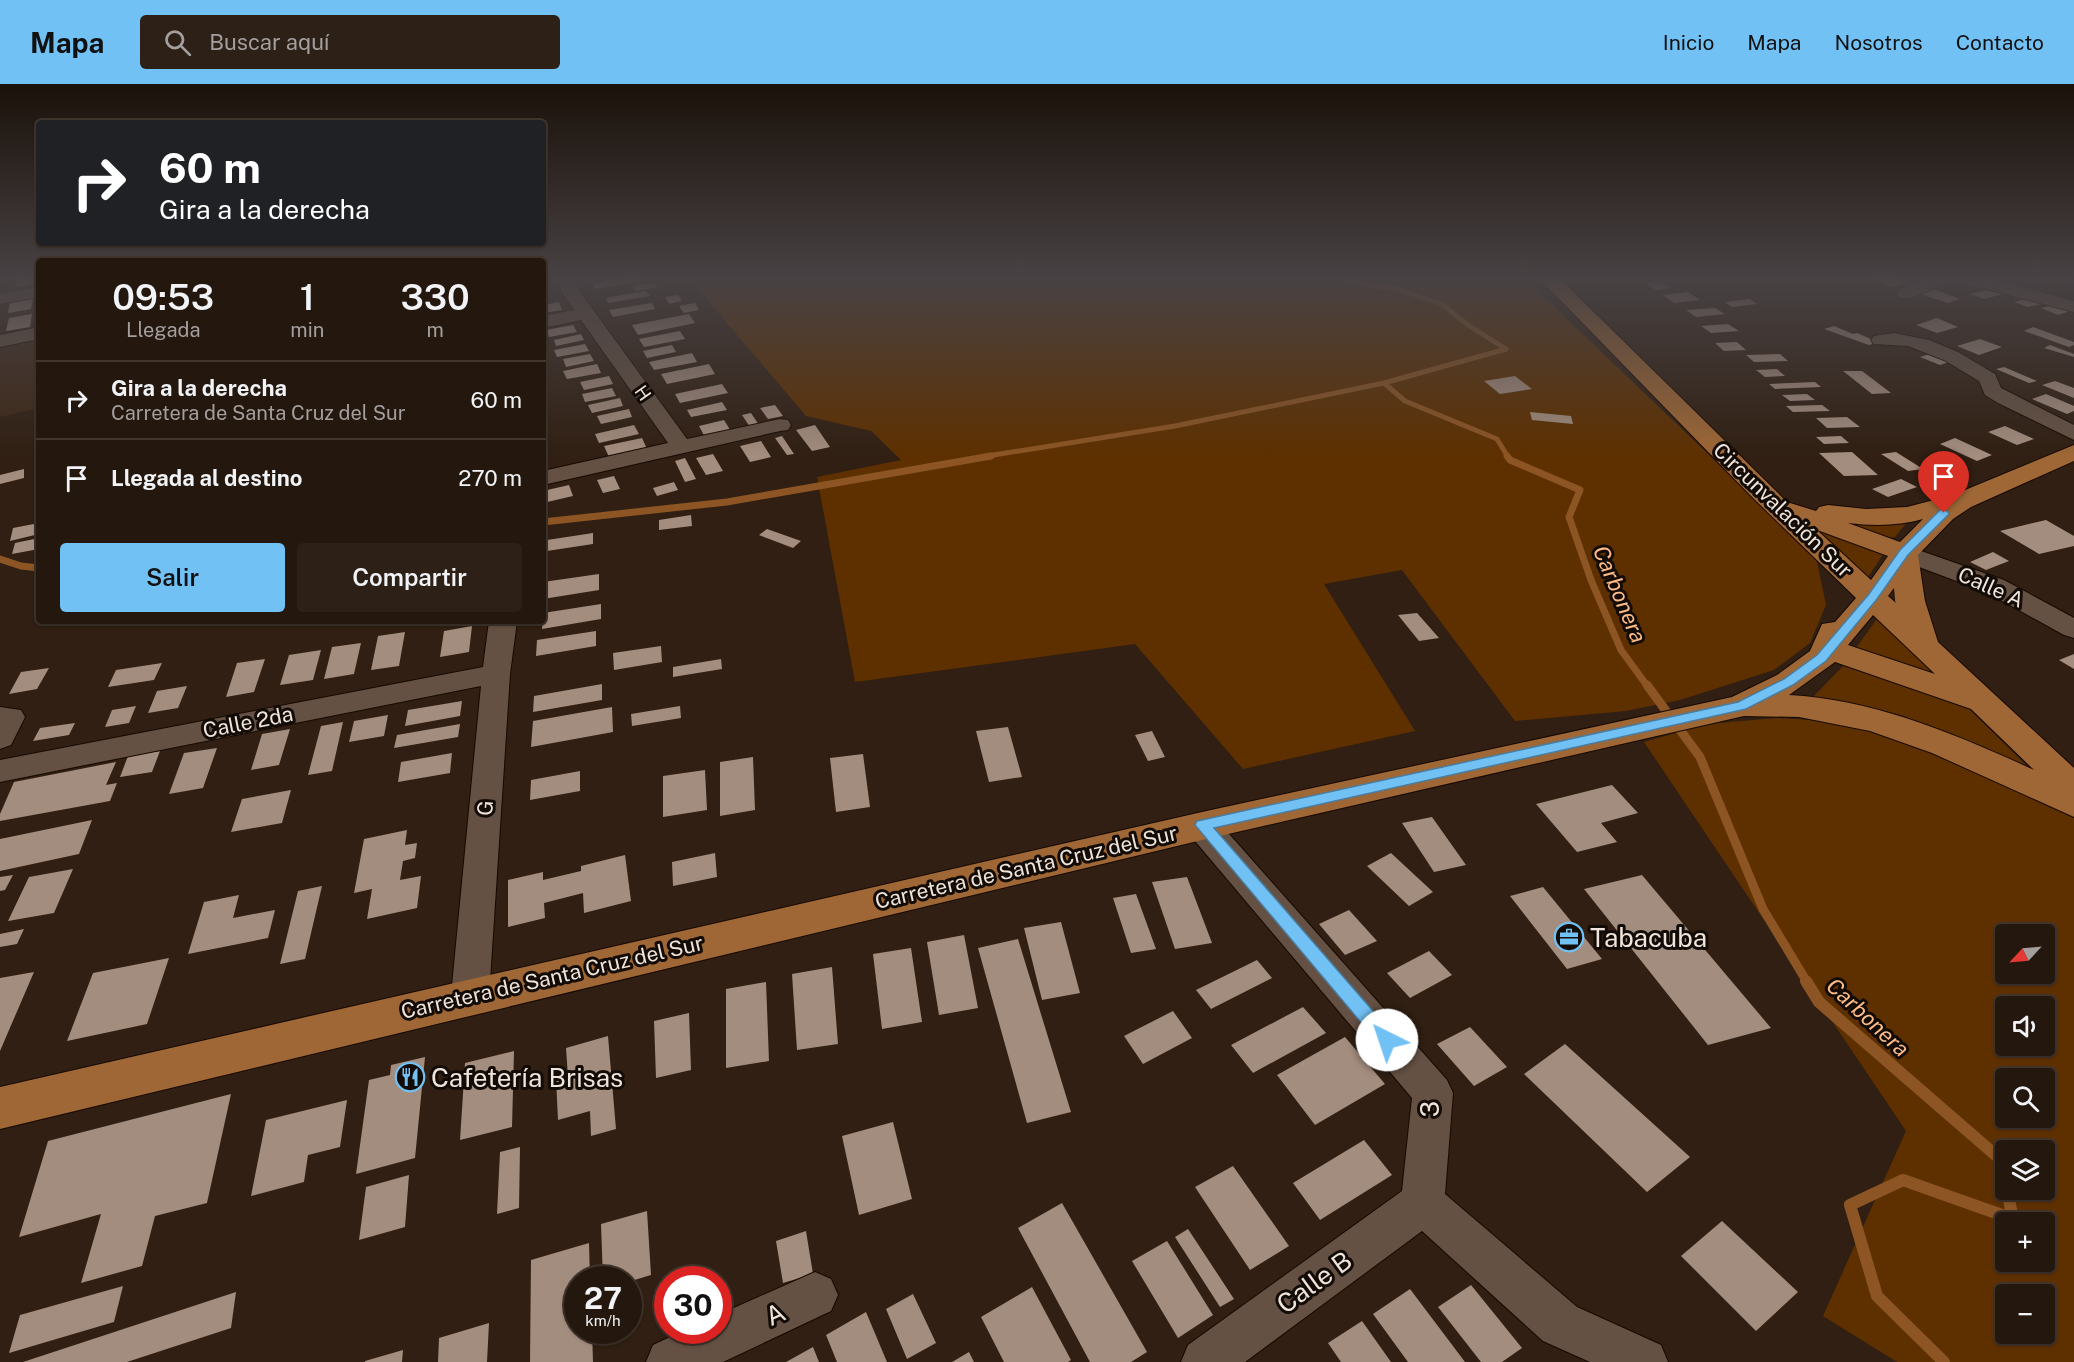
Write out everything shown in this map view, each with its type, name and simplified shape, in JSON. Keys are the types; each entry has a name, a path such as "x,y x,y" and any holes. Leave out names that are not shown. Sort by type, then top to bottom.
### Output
{"main road":[{"name":"Circunvalación Sur","path":"1608,338 1827,555 1926,645 2074,788"},
{"name":"Carretera de Santa Cruz del Sur","path":"0,1108 1202,825 1742,706 1811,667 1873,597 1904,553 1944,513 1962,501 2069,456"},
{"path":"1768,498 1825,513 1866,517 1908,515 1962,501"},
{"path":"1768,498 1904,553 1910,601 1926,645"},
{"path":"1827,555 1842,602 1828,649 1988,704"},
{"path":"1742,706 1804,706 1852,715 1913,732 1981,759 2074,804"}],"street":[{"path":"0,341 16,338"},
{"name":"H","path":"604,338 682,448"},
{"path":"1881,340 1909,339 1954,358 1988,378 1992,391 1998,395 2074,434"},
{"path":"546,477 780,425"},
{"name":"Calle A","path":"1904,553 1995,586 2074,629"},
{"name":"G","path":"470,996 496,674 503,624"},
{"name":"Calle 2da","path":"0,771 496,674"},
{"name":"3","path":"1202,825 1433,1093 1423,1203"},
{"path":"1423,1203 1560,1324 1644,1362"},
{"name":"Calle B","path":"1205,1362 1423,1203"},
{"name":"A","path":"670,1362 815,1295"}],"shaded area":[{"path":"740,338 1586,338 1816,557 1826,605 1810,643 1774,670 1680,700 1626,711 1515,721 1402,570 1324,584 1415,731 1243,769 1135,644 855,682 817,477 901,460 871,431 806,416"},
{"path":"36,341 36,409 0,417 0,347"},
{"path":"1821,516 1908,521 1895,537 1884,539"},
{"path":"1813,526 1884,553 1868,577"},
{"path":"1879,616 1944,677 1856,648"},
{"path":"1847,662 1963,703 2030,769 1904,716 1856,704 1812,698"},
{"path":"1776,718 1843,722 1916,745 1988,776 2074,818 2074,1362 1897,1362 1823,1316 1906,1131 1644,742 1707,724"}],"building":[{"path":"583,338 584,340 556,346 554,340"},
{"path":"684,338 685,339 644,347 639,339"},
{"path":"1848,338 1868,338 1878,342 1869,345"},
{"path":"2043,338 2062,338 2074,342 2074,345 2069,347"},
{"path":"1980,339 2002,347 1979,355 1957,346"},
{"path":"1737,342 1746,350 1724,351 1715,343"},
{"path":"585,344 589,351 557,357 554,350"},
{"path":"672,345 676,352 647,358 643,351"},
{"path":"2050,345 2074,354 2074,357 2044,348"},
{"path":"692,353 697,362 654,370 649,362"},
{"path":"590,354 594,361 566,367 563,359"},
{"path":"1780,354 1788,361 1754,362 1746,355"},
{"path":"1930,354 1949,362 1940,365 1920,357"},
{"path":"597,364 601,373 567,379 563,371"},
{"path":"709,364 715,374 667,384 661,374"},
{"path":"2004,367 2037,381 2029,383 1996,369"},
{"path":"1777,369 1785,376 1765,377 1756,370"},
{"path":"1843,371 1862,371 1891,393 1872,394"},
{"path":"609,376 613,384 584,390 580,382"},
{"path":"1515,376 1532,389 1500,394 1484,381"},
{"path":"2055,381 2074,388 2074,398 2042,385"},
{"path":"1815,382 1821,387 1775,389 1769,384"},
{"path":"722,384 728,393 680,403 675,394"},
{"path":"612,388 616,396 585,402 582,394"},
{"path":"1807,394 1815,400 1790,401 1782,395"},
{"path":"2046,394 2074,406 2074,411 2067,414 2032,399"},
{"path":"620,398 623,406 592,413 588,405"},
{"path":"722,402 727,410 691,417 687,410"},
{"path":"775,405 783,416 768,419 760,408"},
{"path":"1822,405 1830,411 1793,412 1786,406"},
{"path":"629,409 632,417 601,424 597,416"},
{"path":"1530,412 1571,416 1573,424 1532,420"},
{"path":"751,413 759,425 750,427 742,415"},
{"path":"1847,417 1860,427 1827,428 1816,418"},
{"path":"724,420 732,433 706,439 699,426"},
{"path":"634,425 639,434 599,443 595,434"},
{"path":"815,425 830,447 812,451 796,430"},
{"path":"2005,426 2034,439 2017,445 1988,432"},
{"path":"782,436 794,454 787,455 775,438"},
{"path":"1841,436 1849,443 1824,444 1816,437"},
{"path":"642,438 647,449 609,457 604,446"},
{"path":"1955,438 1992,455 1977,461 1940,444"},
{"path":"761,441 771,457 750,462 740,446"},
{"path":"1852,452 1878,475 1844,476 1819,453"},
{"path":"1896,452 1923,469 1908,471 1881,454"},
{"path":"713,454 723,471 706,475 696,458"},
{"path":"685,458 696,479 685,482 675,461"},
{"path":"24,469 24,478 0,484 0,475"},
{"path":"614,476 620,489 603,493 597,480"},
{"path":"1901,479 1917,487 1888,497 1872,489"},
{"path":"674,482 678,490 657,496 653,488"},
{"path":"569,485 573,496 546,502 546,490"},
{"path":"691,515 692,526 659,530 659,520"},
{"path":"2046,520 2074,536 2074,546 2039,554 2000,531"},
{"path":"36,524 36,535 10,541 13,528"},
{"path":"767,529 801,541 793,548 759,535"},
{"path":"593,533 593,544 547,551 547,540"},
{"path":"36,539 36,550 12,554 15,543"},
{"path":"1993,552 2009,561 1986,570 1970,562"},
{"path":"599,574 599,590 546,599 546,582"},
{"path":"601,604 601,619 542,629 542,624 546,624 546,613"},
{"path":"1417,613 1439,638 1419,641 1398,615"},
{"path":"472,626 469,652 440,657 444,631"},
{"path":"596,631 596,646 536,656 537,640"},
{"path":"405,632 399,666 371,670 378,636"},
{"path":"361,643 354,674 324,679 332,647"},
{"path":"661,646 662,662 614,670 613,653"},
{"path":"321,650 313,680 280,685 289,655"},
{"path":"2074,654 2074,669 2059,660"},
{"path":"265,659 254,692 226,697 237,663"},
{"path":"721,659 722,669 673,677 673,667"},
{"path":"162,663 154,680 108,687 116,670"},
{"path":"49,668 37,689 9,694 21,672"},
{"path":"602,684 602,700 533,712 534,696"},
{"path":"187,686 178,708 148,713 157,691"},
{"path":"462,701 460,716 405,726 408,710"},
{"path":"136,706 129,723 105,727 112,710"},
{"path":"680,706 681,718 632,726 631,714"},
{"path":"612,707 613,732 531,747 533,721"},
{"path":"388,715 384,736 349,742 354,721"},
{"path":"343,722 332,771 308,775 321,726"},
{"path":"75,723 69,735 33,741 40,728"},
{"path":"460,724 458,737 394,748 397,735"},
{"path":"1008,727 1022,777 989,782 976,731"},
{"path":"290,729 279,765 251,770 262,734"},
{"path":"1152,731 1165,757 1148,761 1135,735"},
{"path":"217,748 203,788 169,794 184,753"},
{"path":"160,751 152,772 120,777 128,756"},
{"path":"452,753 450,773 398,782 401,762"},
{"path":"863,754 870,807 836,812 830,758"},
{"path":"753,757 755,810 720,816 720,762"},
{"path":"116,762 106,785 117,783 110,801 0,821 0,814 14,782"},
{"path":"705,770 707,810 663,817 663,776"},
{"path":"580,771 580,791 530,800 531,780"},
{"path":"1612,785 1638,813 1601,823 1617,842 1577,852 1536,804"},
{"path":"291,790 282,823 231,832 242,799"},
{"path":"1432,817 1466,865 1434,872 1402,823"},
{"path":"92,820 79,854 0,871 0,839"},
{"path":"407,830 405,845 417,843 415,858 403,861 400,880 421,876 417,908 367,919 372,889 354,893 364,839"},
{"path":"715,853 717,877 673,886 672,862"},
{"path":"1391,853 1433,892 1409,906 1367,866"},
{"path":"625,855 631,901 584,913 583,893 544,903 545,918 508,927 508,880 543,872 543,880 581,871 581,866"},
{"path":"73,869 54,913 8,921 29,877"},
{"path":"13,875 5,890 0,891 0,877"},
{"path":"1642,875 1771,1028 1708,1045 1584,889"},
{"path":"1187,877 1212,943 1175,949 1152,882"},
{"path":"322,886 305,959 280,964 298,891"},
{"path":"1543,887 1602,959 1567,969 1510,896"},
{"path":"1136,894 1156,949 1131,953 1113,898"},
{"path":"239,895 233,918 275,910 268,938 188,954 204,902"},
{"path":"1349,910 1377,941 1345,955 1319,924"},
{"path":"1061,922 1080,993 1042,1000 1024,928"},
{"path":"24,929 17,944 0,947 0,934"},
{"path":"964,935 978,1008 939,1015 927,942"},
{"path":"1018,939 1071,1112 1027,1123 978,948"},
{"path":"911,948 922,1022 882,1029 873,954"},
{"path":"1429,951 1452,975 1410,998 1387,973"},
{"path":"169,958 147,1024 67,1041 93,973"},
{"path":"1257,960 1272,978 1211,1009 1196,990"},
{"path":"832,967 838,1044 797,1050 792,974"},
{"path":"34,972 0,1051 0,978"},
{"path":"766,982 769,1061 726,1068 726,989"},
{"path":"1303,1007 1326,1033 1253,1073 1231,1045"},
{"path":"1173,1011 1192,1038 1143,1064 1124,1036"},
{"path":"689,1013 691,1070 656,1078 654,1021"},
{"path":"1470,1027 1507,1067 1474,1086 1437,1044"},
{"path":"608,1036 616,1129 591,1136 590,1111 558,1120 556,1079 568,1077 566,1048"},
{"path":"1345,1037 1385,1084 1315,1125 1277,1075"},
{"path":"1565,1044 1690,1157 1647,1192 1524,1074"},
{"path":"514,1051 512,1127 460,1140 465,1063"},
{"path":"425,1057 415,1158 356,1174 369,1080 390,1075 391,1065"},
{"path":"231,1094 207,1203 155,1216 142,1266 81,1283 101,1214 19,1237 48,1141"},
{"path":"347,1100 340,1147 308,1155 304,1182 251,1196 266,1120"},
{"path":"893,1122 912,1199 859,1215 842,1136"},
{"path":"1364,1140 1392,1175 1320,1220 1293,1183"},
{"path":"520,1147 519,1208 497,1214 500,1152"},
{"path":"1233,1166 1289,1246 1250,1270 1195,1187"},
{"path":"409,1175 405,1227 359,1240 366,1187"},
{"path":"1062,1203 1147,1352 1131,1362 1090,1362 1018,1228"},
{"path":"647,1211 651,1275 642,1278 642,1266 602,1266 601,1224"},
{"path":"1722,1221 1798,1292 1756,1331 1681,1256"},
{"path":"1188,1229 1234,1299 1220,1307 1175,1237"},
{"path":"806,1231 813,1274 783,1283 776,1241"},
{"path":"1167,1241 1213,1315 1178,1338 1132,1261"},
{"path":"589,1243 590,1266 564,1266 564,1344 592,1344 593,1362 530,1362 531,1260"},
{"path":"1471,1285 1522,1348 1502,1362 1481,1362 1438,1307"},
{"path":"123,1286 114,1322 9,1353 20,1315"},
{"path":"1032,1287 1071,1360 1068,1362 1004,1362 981,1317"},
{"path":"1410,1289 1465,1362 1408,1362 1373,1314"},
{"path":"236,1292 231,1328 127,1362 23,1362"},
{"path":"913,1294 936,1343 907,1359 886,1309"},
{"path":"866,1312 887,1362 837,1362 826,1335"},
{"path":"1362,1321 1391,1362 1341,1362 1328,1343"},
{"path":"489,1323 487,1362 438,1362 439,1338"},
{"path":"813,1347 819,1362 786,1362"},
{"path":"403,1350 402,1362 365,1362 365,1361"},
{"path":"969,1352 974,1362 952,1362"}],"waterway":[{"name":"Carbonera","path":"1384,383 1506,349 1488,338"},
{"path":"981,457 1175,426 1384,383"},
{"name":"Carbonera","path":"1384,383 1405,401 1497,439 1508,457"},
{"path":"546,522 727,502 991,456"},
{"name":"Carbonera","path":"1507,456 1510,460 1580,490 1569,517 1591,580 1621,650 1648,687"},
{"path":"0,559 21,566 36,568"},
{"name":"Carbonera","path":"1647,685 1700,757 1763,909 1807,982"},
{"name":"Carbonera","path":"1806,981 1819,1002 1995,1155"},
{"name":"Carbonera","path":"1944,1362 1877,1296 1850,1205 1903,1180 2013,1219 2009,1200"}],"place":[{"name":"Tabacuba","path":"1569,937"},
{"name":"Cafetería Brisas","path":"410,1077"}],"route":[{"path":"1387,1040 1202,825 1742,706 1788,682 1821,658 1873,597 1904,553 1944,513"}]}
